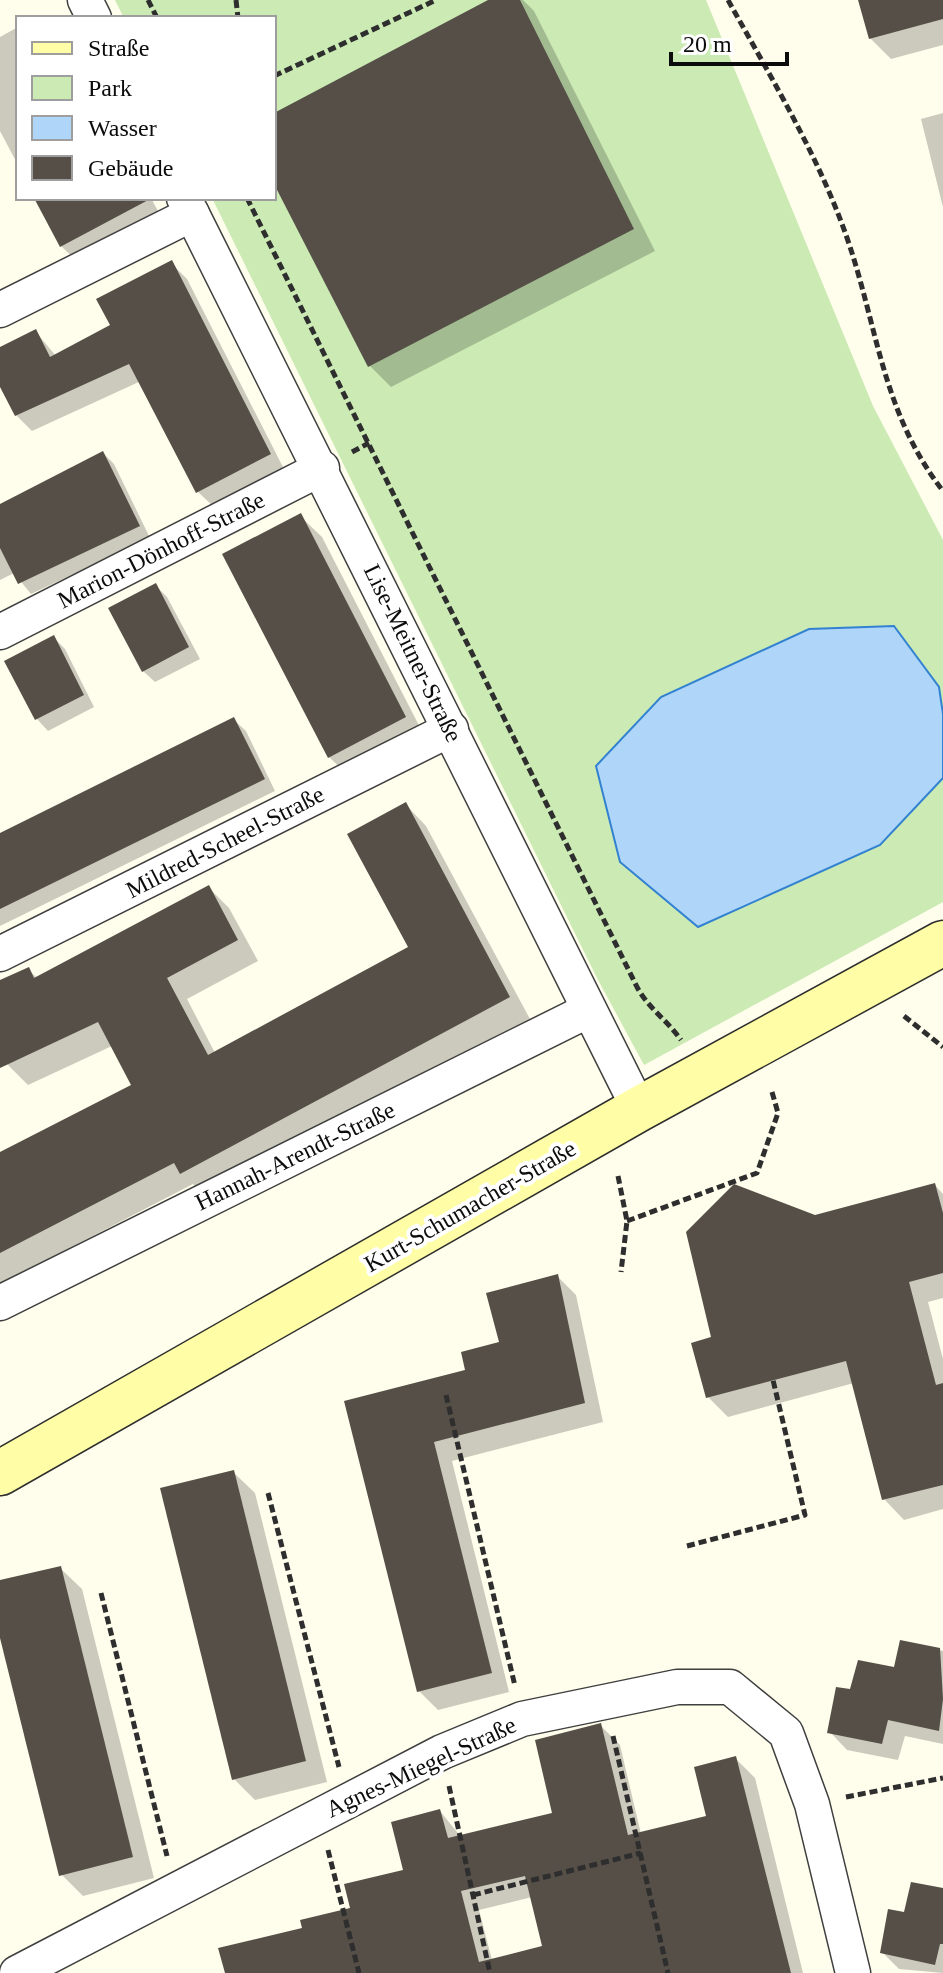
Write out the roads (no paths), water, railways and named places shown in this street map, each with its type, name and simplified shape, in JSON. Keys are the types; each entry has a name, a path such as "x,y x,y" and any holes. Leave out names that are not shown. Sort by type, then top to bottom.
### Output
{"main road":[{"name":"Kurt-Schumacher-Straße","path":"0,1473 639,1109 943,943"}],"street":[{"path":"0,310 188,206"},
{"name":"Lise-Meitner-Straße","path":"188,206 322,468 639,1109"},
{"name":"Marion-Dönhoff-Straße","path":"0,632 322,468"},
{"name":"Mildred-Scheel-Straße","path":"0,954 451,729"},
{"name":"Hannah-Arendt-Straße","path":"0,1303 589,1010"},
{"name":"Agnes-Miegel-Straße","path":"17,1973 442,1752 522,1719 677,1687 730,1687 786,1733 812,1804 853,1973"}],"water":[{"path":"894,626 939,687 943,714 943,778 880,845 698,927 620,862 596,766 661,697 809,629"}]}
